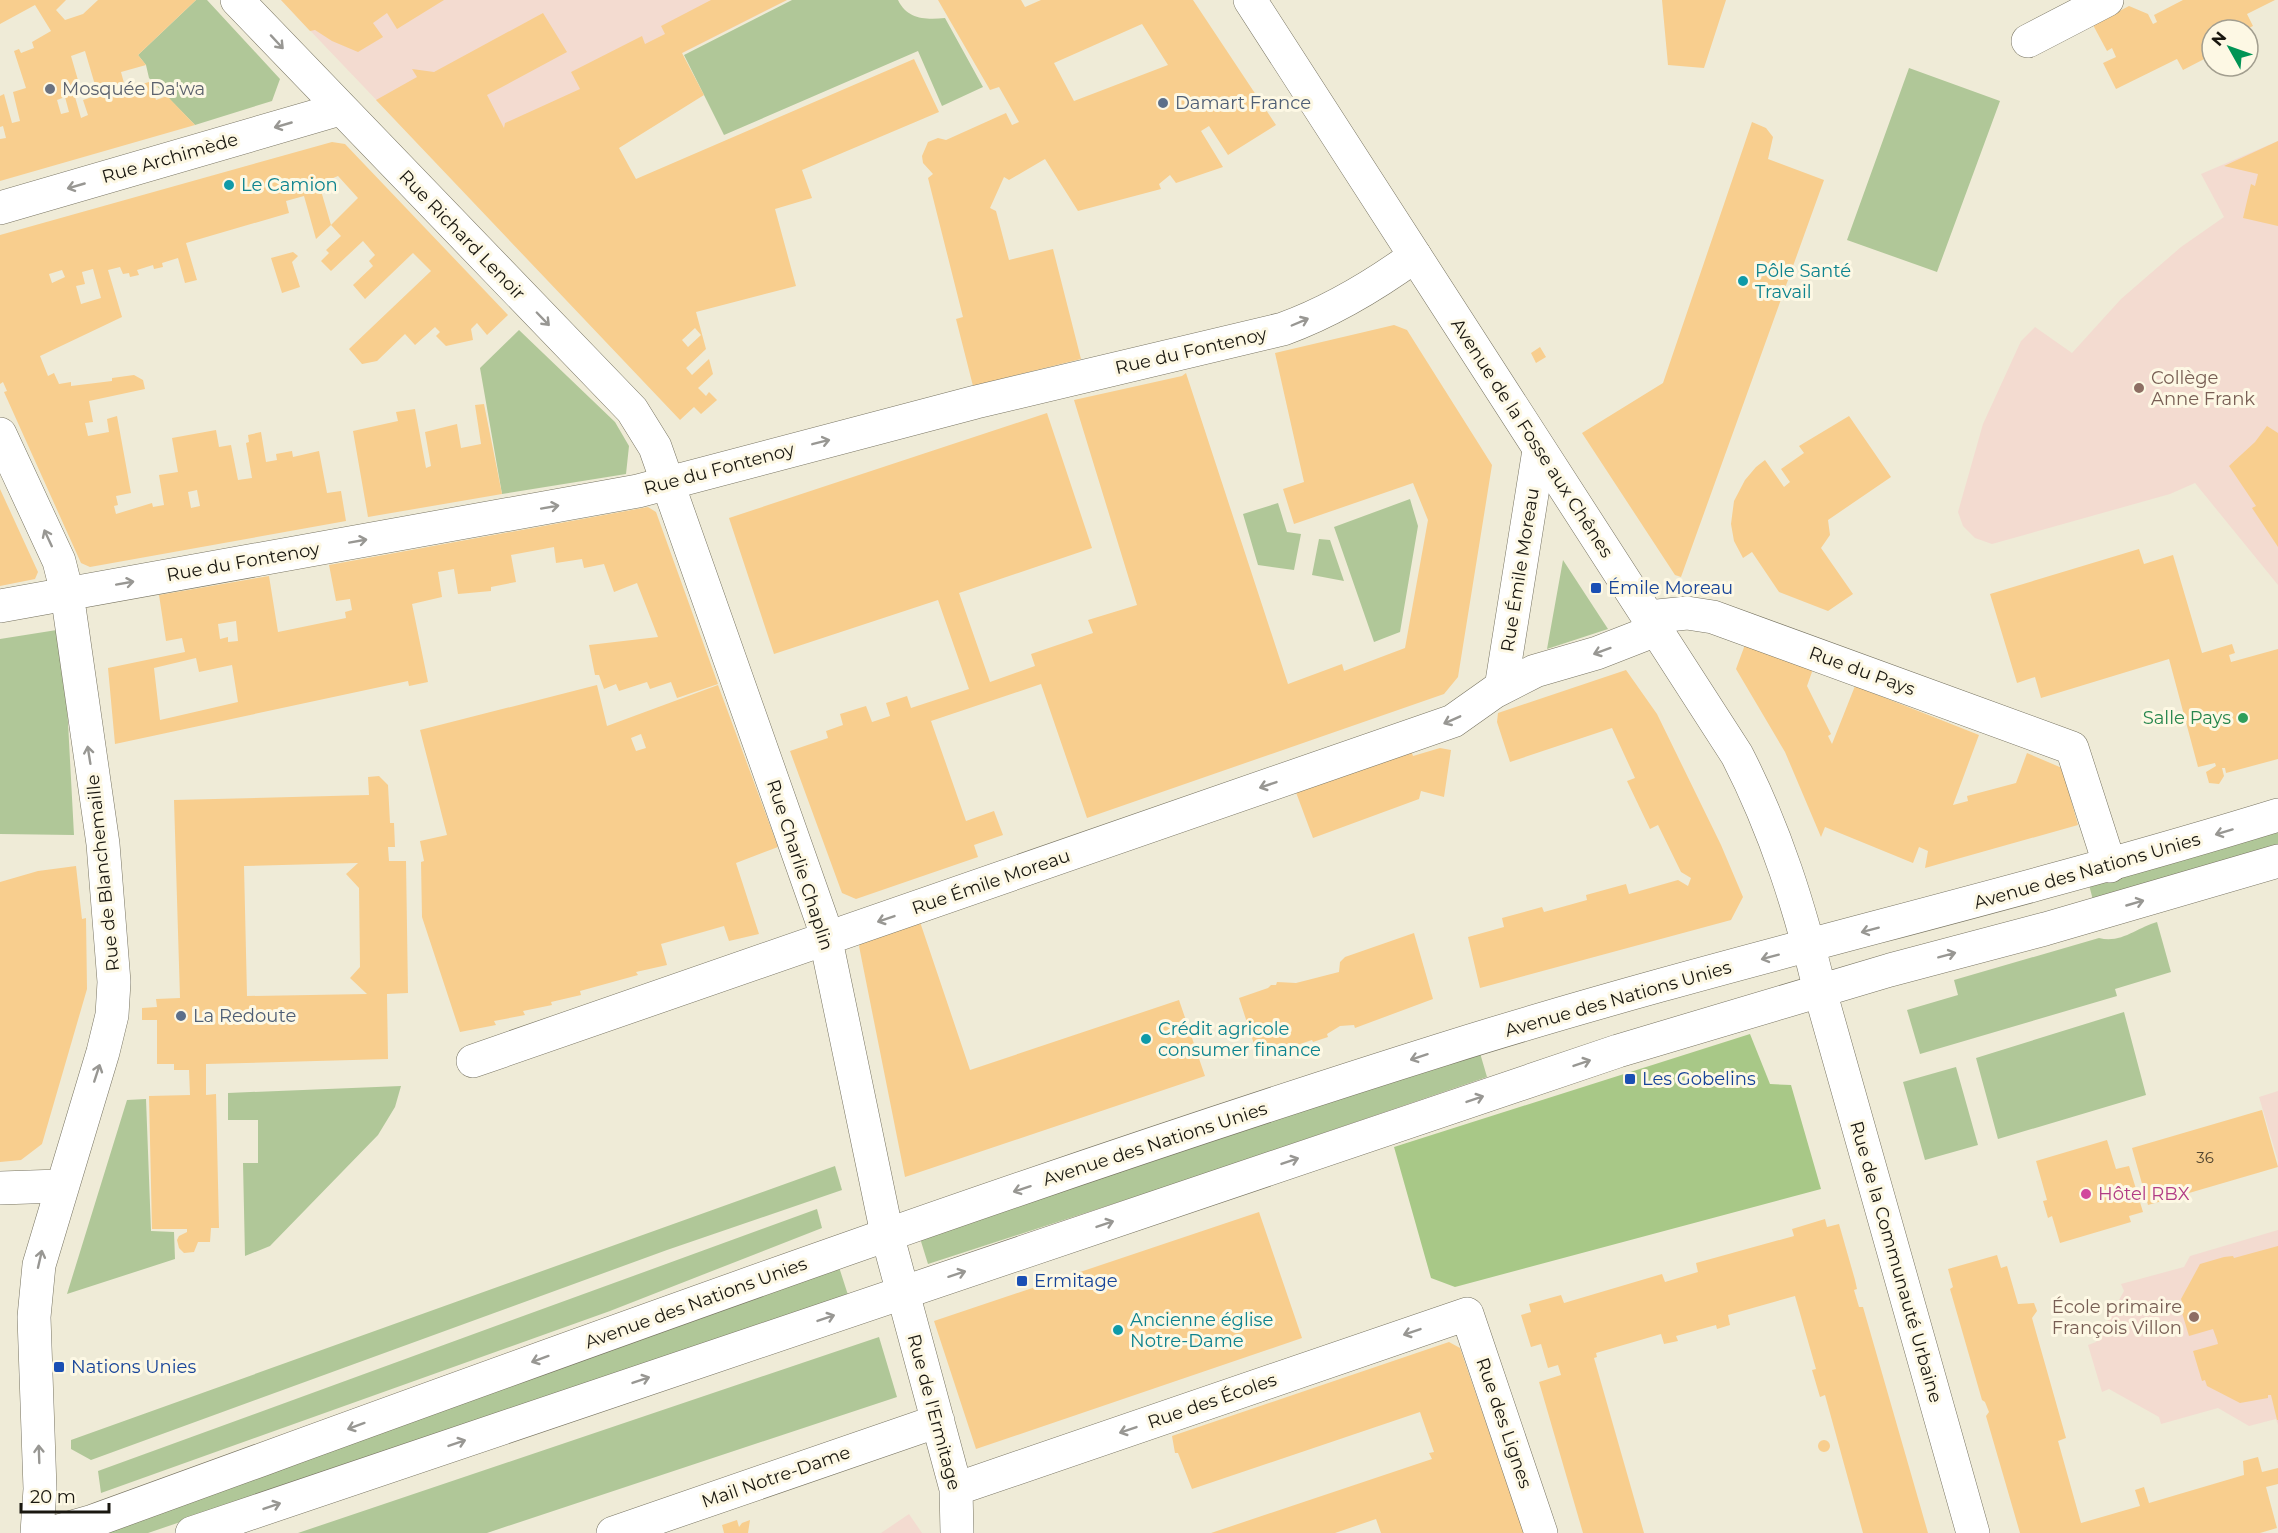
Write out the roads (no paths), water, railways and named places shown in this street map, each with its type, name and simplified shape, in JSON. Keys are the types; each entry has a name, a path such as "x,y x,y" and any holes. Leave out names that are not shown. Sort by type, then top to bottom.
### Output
{"street":[{"name":"Rue Richard Lenoir","path":"237,0 339,109 632,410 655,447 668,484"},
{"name":"Avenue de la Fosse aux Chênes","path":"1250,0 1539,450 1716,719 1758,796 1785,862 1820,991"},
{"path":"2028,41 2107,0"},
{"name":"Rue Archimède","path":"0,208 339,109"},
{"name":"Rue du Fontenoy","path":"0,606 668,484 976,402 1282,329 1312,317 1379,281 1415,256"},
{"name":"Rue de Blanchemaille","path":"0,434 59,561 67,593 103,844 114,982 111,1015 103,1052 60,1186 39,1265 35,1293 40,1489 38,1533"},
{"name":"Rue Émile Moreau","path":"1501,688 1539,450"},
{"name":"Rue Charlie Chaplin","path":"668,484 827,939 887,1234 901,1292"},
{"name":"Rue du Pays","path":"1652,624 1687,614 1713,617 2072,748 2110,866"},
{"name":"Rue Émile Moreau","path":"473,1061 1453,721 1501,688 1535,671 1597,653 1652,624"},
{"name":"Avenue des Nations Unies","path":"51,1533 104,1517 887,1234 1448,1047 1809,946 2110,866 2278,815"},
{"path":"192,1533 1618,1051 2278,861"},
{"name":"Rue de la Communauté Urbaine","path":"1820,991 1973,1533"},
{"path":"0,1188 60,1186"},
{"name":"Rue de l'Ermitage","path":"901,1292 956,1489 957,1533"},
{"name":"Rue des Écoles","path":"956,1489 1467,1314"},
{"name":"Rue des Lignes","path":"1467,1314 1541,1533"},
{"name":"Mail Notre-Dame","path":"613,1533 938,1421"}],"place":[{"name":"Mosquée Da'wa","path":"50,89"},
{"name":"Damart France","path":"1163,103"},
{"name":"Le Camion","path":"229,185"},
{"name":"Pôle Santé Travail","path":"1743,281"},
{"name":"Collège Anne Frank","path":"2139,388"},
{"name":"Émile Moreau","path":"1596,588"},
{"name":"Salle Pays","path":"2243,718"},
{"name":"La Redoute","path":"181,1016"},
{"name":"Crédit agricole consumer finance","path":"1146,1039"},
{"name":"Les Gobelins","path":"1630,1079"},
{"name":"Hôtel RBX","path":"2086,1194"},
{"name":"Ermitage","path":"1022,1281"},
{"name":"École primaire François Villon","path":"2194,1317"},
{"name":"Ancienne église Notre-Dame","path":"1118,1330"},
{"name":"Nations Unies","path":"59,1367"}]}
